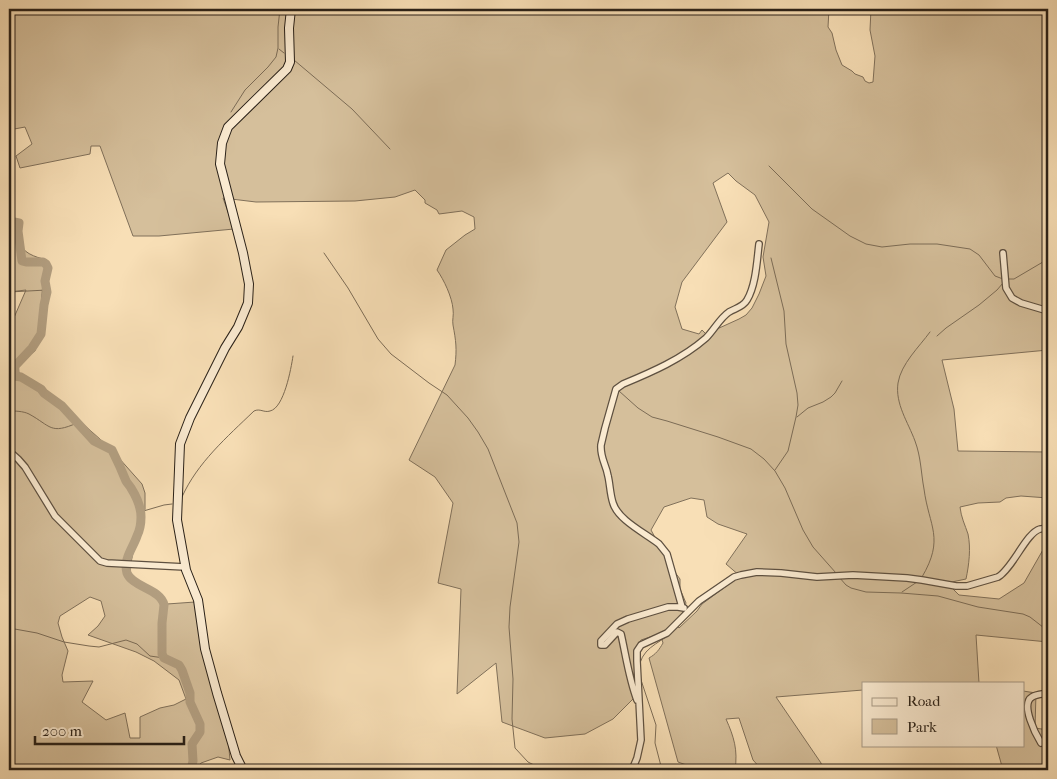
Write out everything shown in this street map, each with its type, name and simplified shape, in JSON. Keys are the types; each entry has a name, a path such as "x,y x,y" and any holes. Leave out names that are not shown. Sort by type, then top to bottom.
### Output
{"street":[{"path":"243,770 236,756 217,693 205,649 198,600 185,567 177,520 180,444 190,418 238,327 248,303 249,284 220,164 222,143 228,127 287,69 290,62 289,28 291,9"},
{"path":"685,609 674,583 667,554 659,544 625,520 615,508 612,502 608,475 600,453 601,446 616,389 619,386 689,351 714,330 729,312 740,307 747,300 754,280 759,244"},
{"path":"1003,252 1008,293 1020,303 1048,311"},
{"path":"9,451 28,471 55,516 97,558 104,562 185,567"},
{"path":"632,770 641,740 638,648 667,633 678,623 685,609 734,577 757,572 817,577 848,575 918,579 956,586 968,586 1001,575 1035,532 1043,528 1048,530"},
{"path":"639,707 621,634 617,632 604,645 601,645 601,641 617,624 628,619 668,607 685,609"},
{"path":"1041,743 1032,726 1028,704 1032,696 1048,693"}],"green space":[{"path":"9,9 829,9 828,27 832,33 842,65 863,77 869,83 873,82 875,56 870,30 871,9 1048,9 1048,350 942,360 954,409 958,451 1048,452 1048,498 1021,496 1006,498 1000,502 978,503 960,507 969,539 967,574 966,579 947,583 959,595 999,599 1024,583 1044,548 1048,552 1048,642 976,635 979,682 862,682 862,690 776,697 821,763 823,770 762,770 753,760 739,718 726,719 735,744 735,770 713,770 678,762 649,658 657,652 663,643 661,636 656,635 641,640 636,648 636,696 613,719 585,734 545,738 502,722 496,663 457,694 461,589 438,583 453,503 435,477 409,460 455,365 456,345 452,304 437,270 446,250 475,229 474,217 462,211 439,214 437,210 425,203 425,200 415,190 395,197 355,201 256,202 223,198 234,229 159,236 133,236 100,146 91,146 90,154 20,168 16,156 32,144 25,127 9,130","holes":["728,173 755,195 769,222 763,257 766,276 752,308 746,315 706,334 702,330 699,334 682,329 675,307 682,282 727,222 713,183","691,498 704,500 707,517 718,524 747,534 726,564 740,576 702,604 679,628 676,624 686,603 680,589 680,579 671,567 651,530 664,507"]},
{"path":"9,218 19,222 18,239 22,248 33,256 47,260 49,265 44,270 39,331 35,351 18,363 19,373 46,391 110,448 142,484 145,493 145,509 141,527 136,537 130,568 131,577 167,604 195,602 227,727 230,760 218,757 201,763 196,770 131,770 125,767 123,770 9,770 9,329 26,290 9,292","holes":["90,597 101,601 105,616 88,635 136,652 154,661 179,680 186,699 140,717 140,738 130,738 125,713 106,720 82,702 93,681 63,682 62,675 68,651 58,623 60,616"]},
{"path":"1024,691 1036,693 1035,728 1048,730 1048,770 1003,770 996,746 1024,746"}],"waterway":[{"path":"231,112 245,90 276,57 280,9"},
{"path":"279,49 284,53"},
{"path":"294,60 352,109 390,149"},
{"path":"769,166 812,209 850,236 866,244 882,247 937,244 970,249 979,255 995,276 1003,279"},
{"path":"9,221 19,223 18,231 22,261 43,262 48,268 45,281 47,292 41,334 32,348 15,366 14,376 21,377 41,389 62,406 94,441 112,450 136,498 141,513 141,524 127,558 127,573 134,582 158,595 164,605 162,654 164,658 179,665 182,670 190,693 190,702 200,724 200,732 192,744 193,761 191,770"},
{"path":"324,253 348,288 378,339 391,354 447,395 468,418 488,449 517,523 519,542 509,627 513,679 512,719 515,748 528,762 544,770"},
{"path":"771,258 784,311 786,344 798,405 788,451 775,470"},
{"path":"1006,279 1014,279 1048,259"},
{"path":"937,336 979,305 1003,283"},
{"path":"9,292 47,290"},
{"path":"922,577 933,552 934,533 926,502 919,453 900,406 898,383 903,369 911,356 930,332"},
{"path":"182,497 204,462 233,431 254,411 270,411 279,403 286,387 293,356"},
{"path":"797,417 808,408 831,397 842,381"},
{"path":"619,391 638,408 652,417 751,449 764,459 775,471 785,488 803,530 813,547 836,573"},
{"path":"9,411 27,413 51,428 56,429 77,423"},
{"path":"140,512 172,504"},
{"path":"839,577 851,588 866,592 938,596 978,607 1023,614 1048,631"},
{"path":"902,592 917,582"},
{"path":"9,628 37,633 64,642 89,646 99,647 126,640 137,644 150,656 164,658"},
{"path":"640,663 642,657 650,648 675,629"},
{"path":"640,677 656,725 655,743 662,770"}]}
